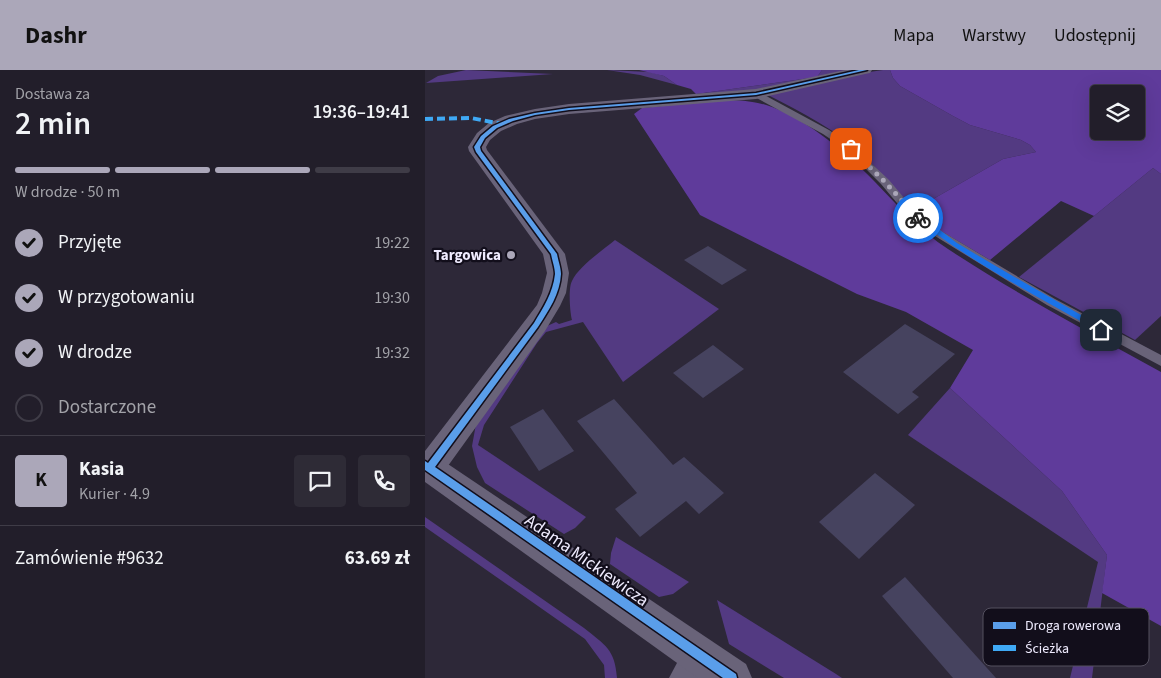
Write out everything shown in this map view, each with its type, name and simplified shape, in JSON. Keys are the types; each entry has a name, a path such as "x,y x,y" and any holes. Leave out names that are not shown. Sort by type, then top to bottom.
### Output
{"street":[{"path":"427,467 536,325 551,299 556,282 557,266 554,254 478,151 478,142 501,124 535,114 569,109 756,94 865,70"},
{"name":"Adama Mickiewicza","path":"427,467 694,667 732,678"}],"lane":[{"path":"756,94 818,127 851,149 885,182 906,207 939,234 1051,302 1161,361"}],"shaded area":[{"path":"466,70 553,74 426,83 438,76"},
{"path":"607,70 650,72 664,76 677,85 640,75"},
{"path":"639,70 822,70 817,77 696,94 691,89 677,85 664,76"},
{"path":"822,70 854,70 772,88 707,96 696,94 817,77"},
{"path":"890,70 893,78 900,86 953,116 970,125 1021,140 1030,145 1036,152 1003,159 914,210 901,198 872,163 843,138 794,108 768,95 842,76"},
{"path":"890,70 1161,70 1161,174 1153,168 1094,216 1061,201 990,260 936,228 914,210 1003,159 1036,152 1030,145 1021,140 970,125 900,86 893,78"},
{"path":"723,100 742,101 760,103 800,120 853,161 910,218 938,242 1026,297 1161,372 1161,626 1149,619 1149,608 1129,608 1102,593 1107,555 1062,491 950,388 973,350 906,312 857,294 700,215 634,114 642,108"},
{"path":"1153,168 1161,174 1161,316 1135,340 1019,277"},
{"path":"615,240 719,309 623,382 583,322 546,332 537,343 484,425 478,445 586,517 575,528 564,534 485,483 477,467 472,446 476,424 547,326 556,322 559,324 572,320 570,289 575,276 591,259"},
{"path":"950,388 1062,491 1107,555 1101,608 1087,608 1098,562 908,435"},
{"path":"425,517 598,639 608,648 614,660 617,678 605,678 604,665 585,639 425,527"},
{"path":"616,537 689,582 673,594 659,597 610,564"},
{"path":"717,600 842,678 784,678 729,644"},
{"path":"1073,666 1093,666 1092,678 1070,678"}],"building":[{"path":"708,246 747,270 722,285 684,260"},
{"path":"905,324 955,354 912,392 919,397 898,414 843,372"},
{"path":"713,345 744,369 703,398 673,373"},
{"path":"614,399 673,465 684,457 724,493 699,514 686,501 640,537 615,509 637,493 577,421"},
{"path":"543,409 574,451 539,471 510,427"},
{"path":"875,473 915,505 859,559 819,522"},
{"path":"905,577 983,664 983,666 996,678 953,678 882,596"}],"marked path":[{"path":"425,119 471,118 502,124"}],"cycle path":[{"path":"429,468 536,325 554,293 558,273 554,254 478,151 477,147 483,137 495,127 511,120 535,114 569,109 756,94 865,70"},
{"path":"425,465 732,678"}],"way so far":[{"path":"851,149 918,218"}],"place":[{"name":"Targowica","path":"511,255"}],"route":[{"path":"918,218 974,256 1101,330"}]}
